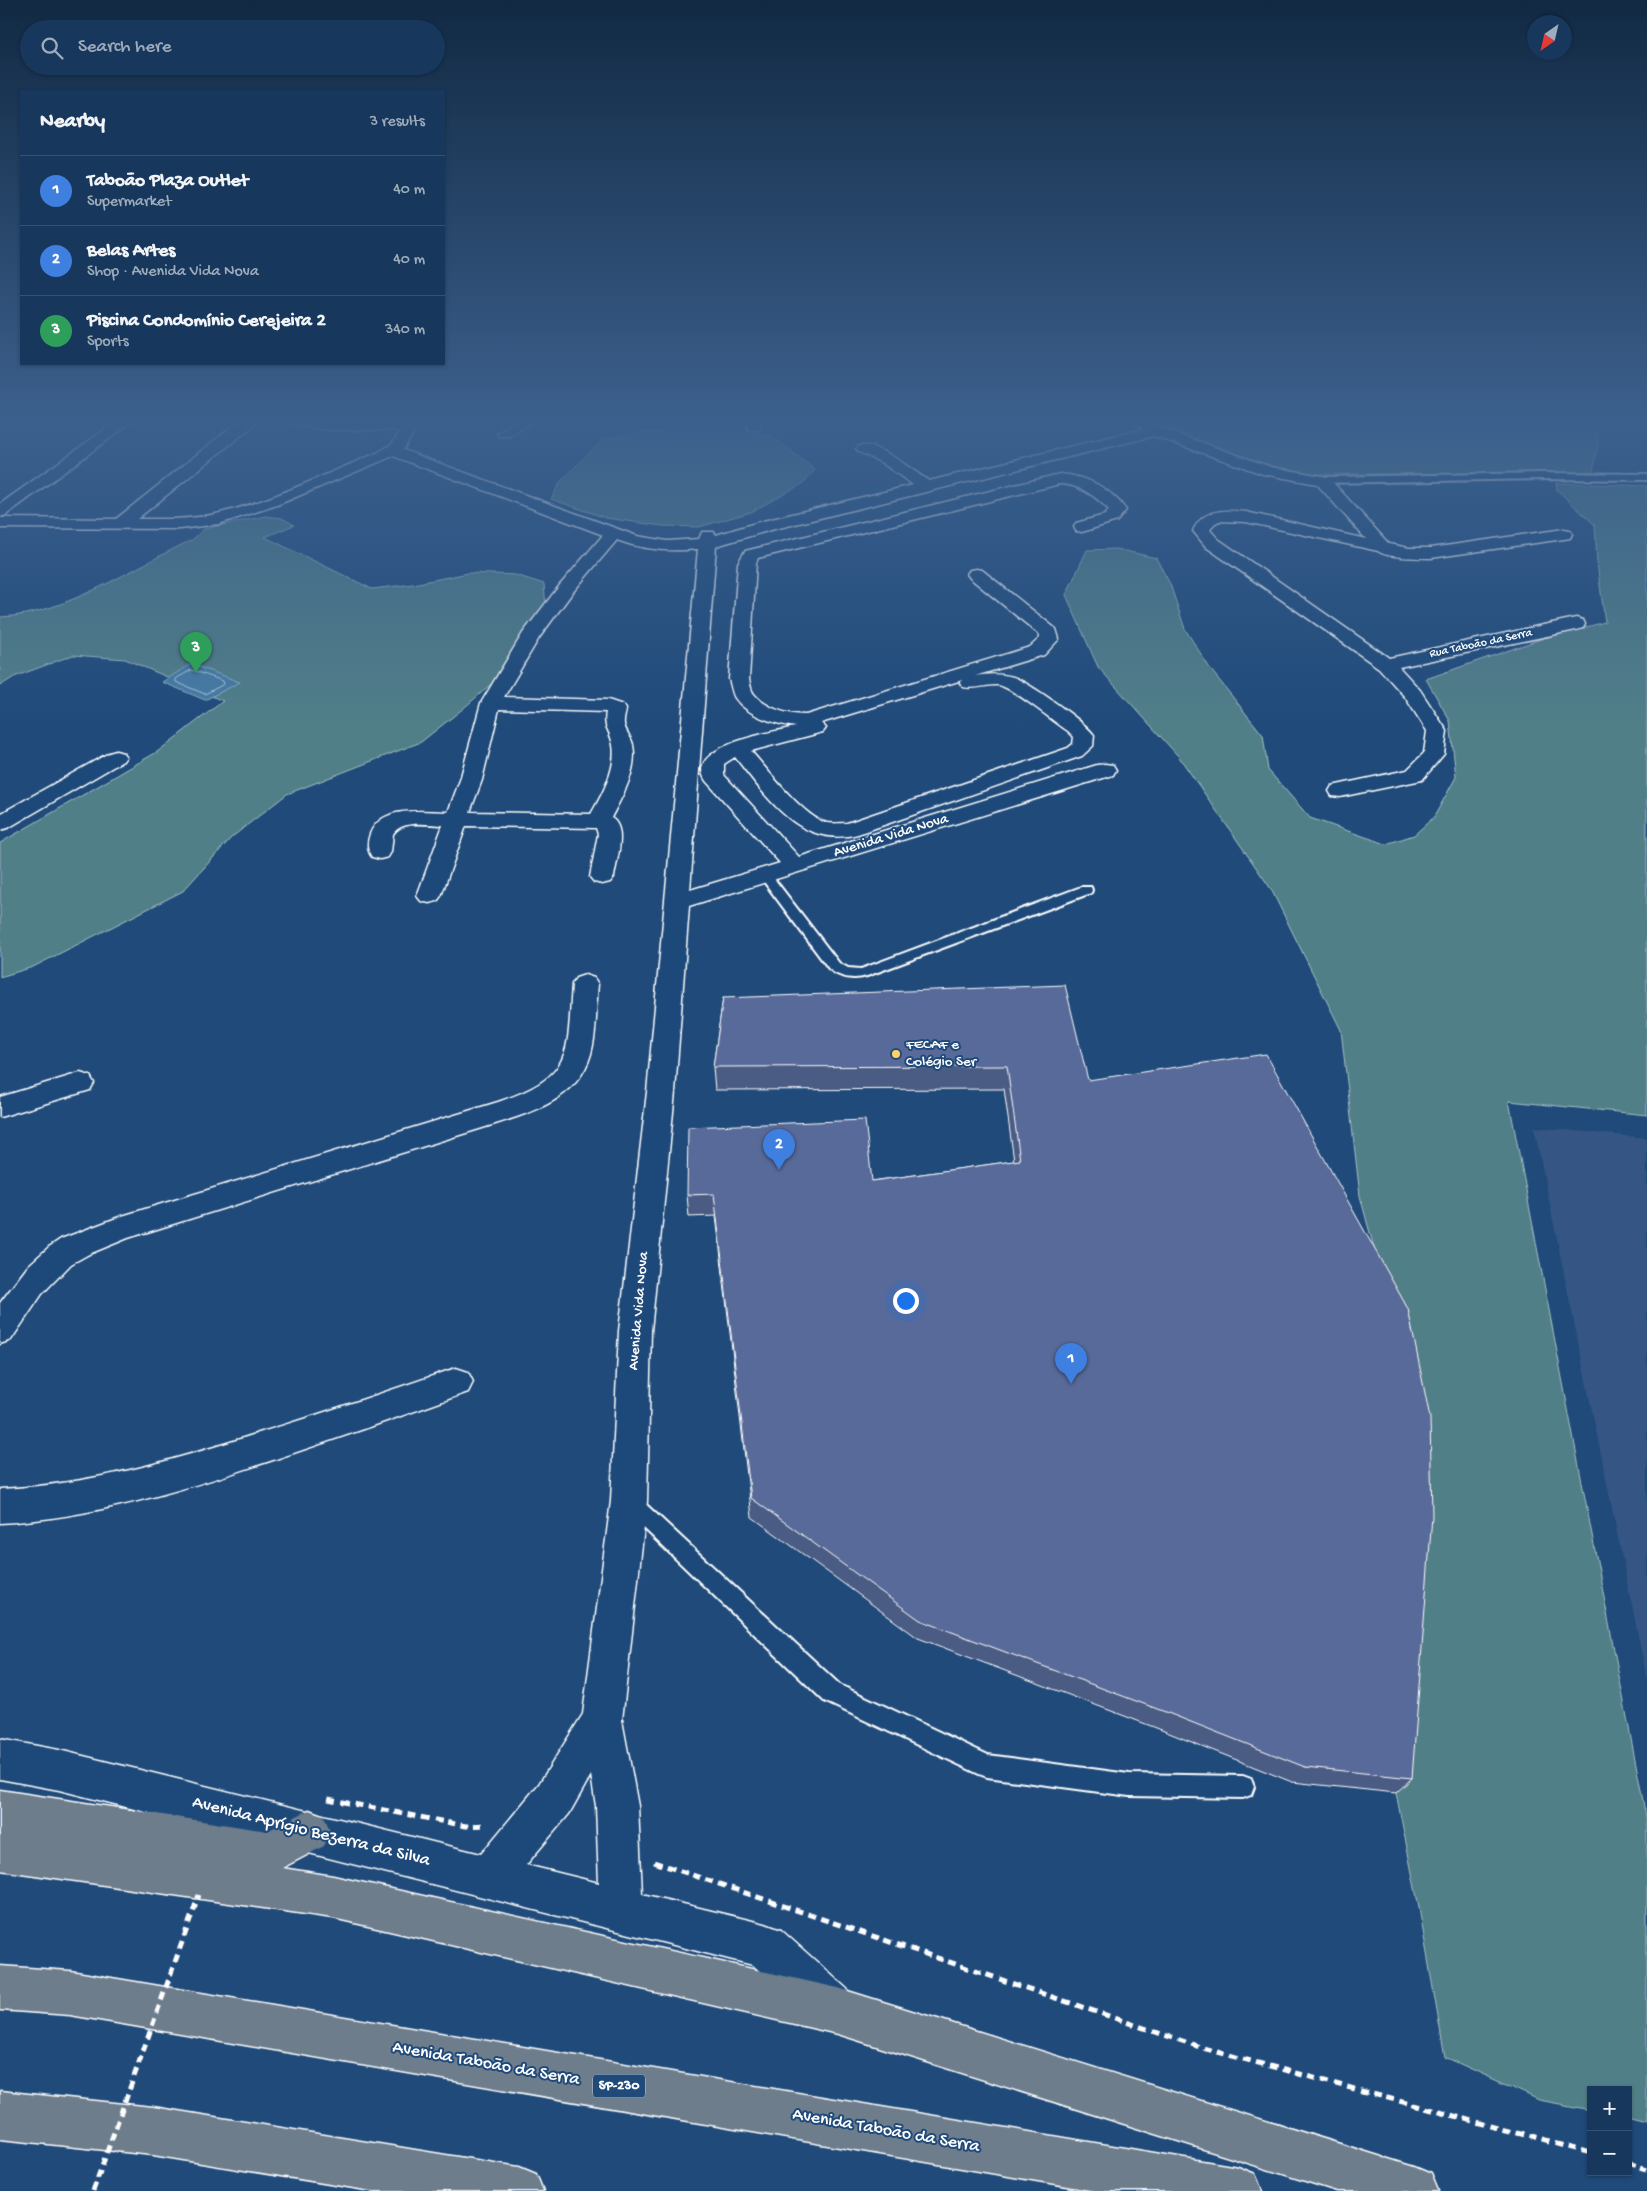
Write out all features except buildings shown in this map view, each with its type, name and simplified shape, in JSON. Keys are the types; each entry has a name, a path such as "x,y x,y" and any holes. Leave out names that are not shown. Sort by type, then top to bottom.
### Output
{"highway":[{"path":"0,1811 270,1852 309,1831"},
{"path":"0,1849 333,1896 838,2011 1414,2191"},
{"name":"Avenida Taboão da Serra","path":"0,1988 70,1993 1238,2191"},
{"path":"0,2115 153,2131 519,2191"}],"street":[{"path":"30,523 186,523"},
{"path":"585,523 622,537 668,547 708,540 776,523"},
{"path":"843,523 853,530"},
{"path":"880,523 759,552 748,559 739,679 744,696 771,715 791,722 807,721 1037,651 1045,646 1050,640 1049,633 976,574"},
{"path":"1082,526 1092,523"},
{"path":"1203,523 1201,531 1212,543 1386,664 1413,694 1437,731 1434,754 1414,775 1340,791"},
{"path":"1273,523 1386,550 1409,553 1431,553 1564,534"},
{"path":"1362,523 1386,550"},
{"path":"429,896 471,780 492,703 530,637 566,589 622,537"},
{"name":"Avenida Vida Nova","path":"621,1911 617,1806 602,1720 629,1501 635,1331 661,1092 708,540"},
{"name":"Rua Taboão da Serra","path":"1386,664 1576,624"},
{"path":"738,748 798,815 818,828 836,830 850,829 1075,752 1083,746 1084,735 1013,684 1006,680 994,679 965,684 738,748 715,761 714,776 795,866"},
{"path":"492,703 608,706 616,709 614,725 621,733 624,745 621,766 612,796 598,821"},
{"path":"0,824 116,757"},
{"name":"Avenida Vida Nova","path":"677,902 1105,770"},
{"path":"380,852 379,839 389,822 403,818 598,821 606,824 609,834 602,877"},
{"path":"0,1330 27,1289 51,1263 70,1249 90,1240 122,1228 482,1118 552,1090 566,1079 575,1063 579,1046 585,984"},
{"path":"0,1107 80,1083"},
{"path":"0,1506 27,1505 80,1498 154,1482 248,1453 456,1382"},
{"name":"Avenida Vida Nova","path":"490,1877 534,1821 554,1799 602,1720"},
{"name":"Avenida Aprígio Bezerra da Silva","path":"0,1759 59,1770 309,1831 765,1946 838,2011"}],"lane":[{"path":"765,875 834,966 839,971 850,974 862,973 1086,890"},
{"path":"629,1501 832,1693 987,1766 1129,1785 1243,1787"}],"path":[{"path":"619,1841 651,1861 1204,2048 1587,2152"},
{"path":"93,2191 199,1895"},
{"path":"1632,2164 1647,2168"}],"shaded area":[{"path":"1534,1127 1647,1138 1647,1679"}],"green space":[{"path":"231,523 291,523 294,525 265,537 372,589 413,584 468,573 516,575 544,584 546,607 513,665 421,742 287,794 232,837 183,891 33,967 0,977 0,843 157,752 223,701 125,659 73,655 14,677 0,686 0,617 49,608 74,599 192,540 204,529"},
{"path":"643,523 712,523 699,527"},
{"path":"1593,523 1647,523 1647,1115 1509,1101 1647,1822 1647,2122 1632,2118 1632,2086 1587,2086 1587,2109 1539,2100 1445,2057 1419,1908 1396,1793 1396,1330 1360,1196 1341,1030 1271,889 1179,757 1098,667 1066,595 1087,550 1117,549 1156,558 1170,584 1185,629 1211,670 1263,735 1268,770 1310,818 1386,844 1414,835 1434,817 1456,777 1450,721 1426,679 1541,639 1605,622 1597,563 1595,525"}],"water":[{"path":"191,664 240,682 205,700 162,682"}],"place":[{"name":"Piscina Condomínio Cerejeira 2","path":"196,673"},
{"name":"FECAF e Colégio Ser","path":"896,1054"},
{"name":"Belas Artes","path":"779,1170"},
{"name":"Taboão Plaza Outlet","path":"1071,1384"}]}
